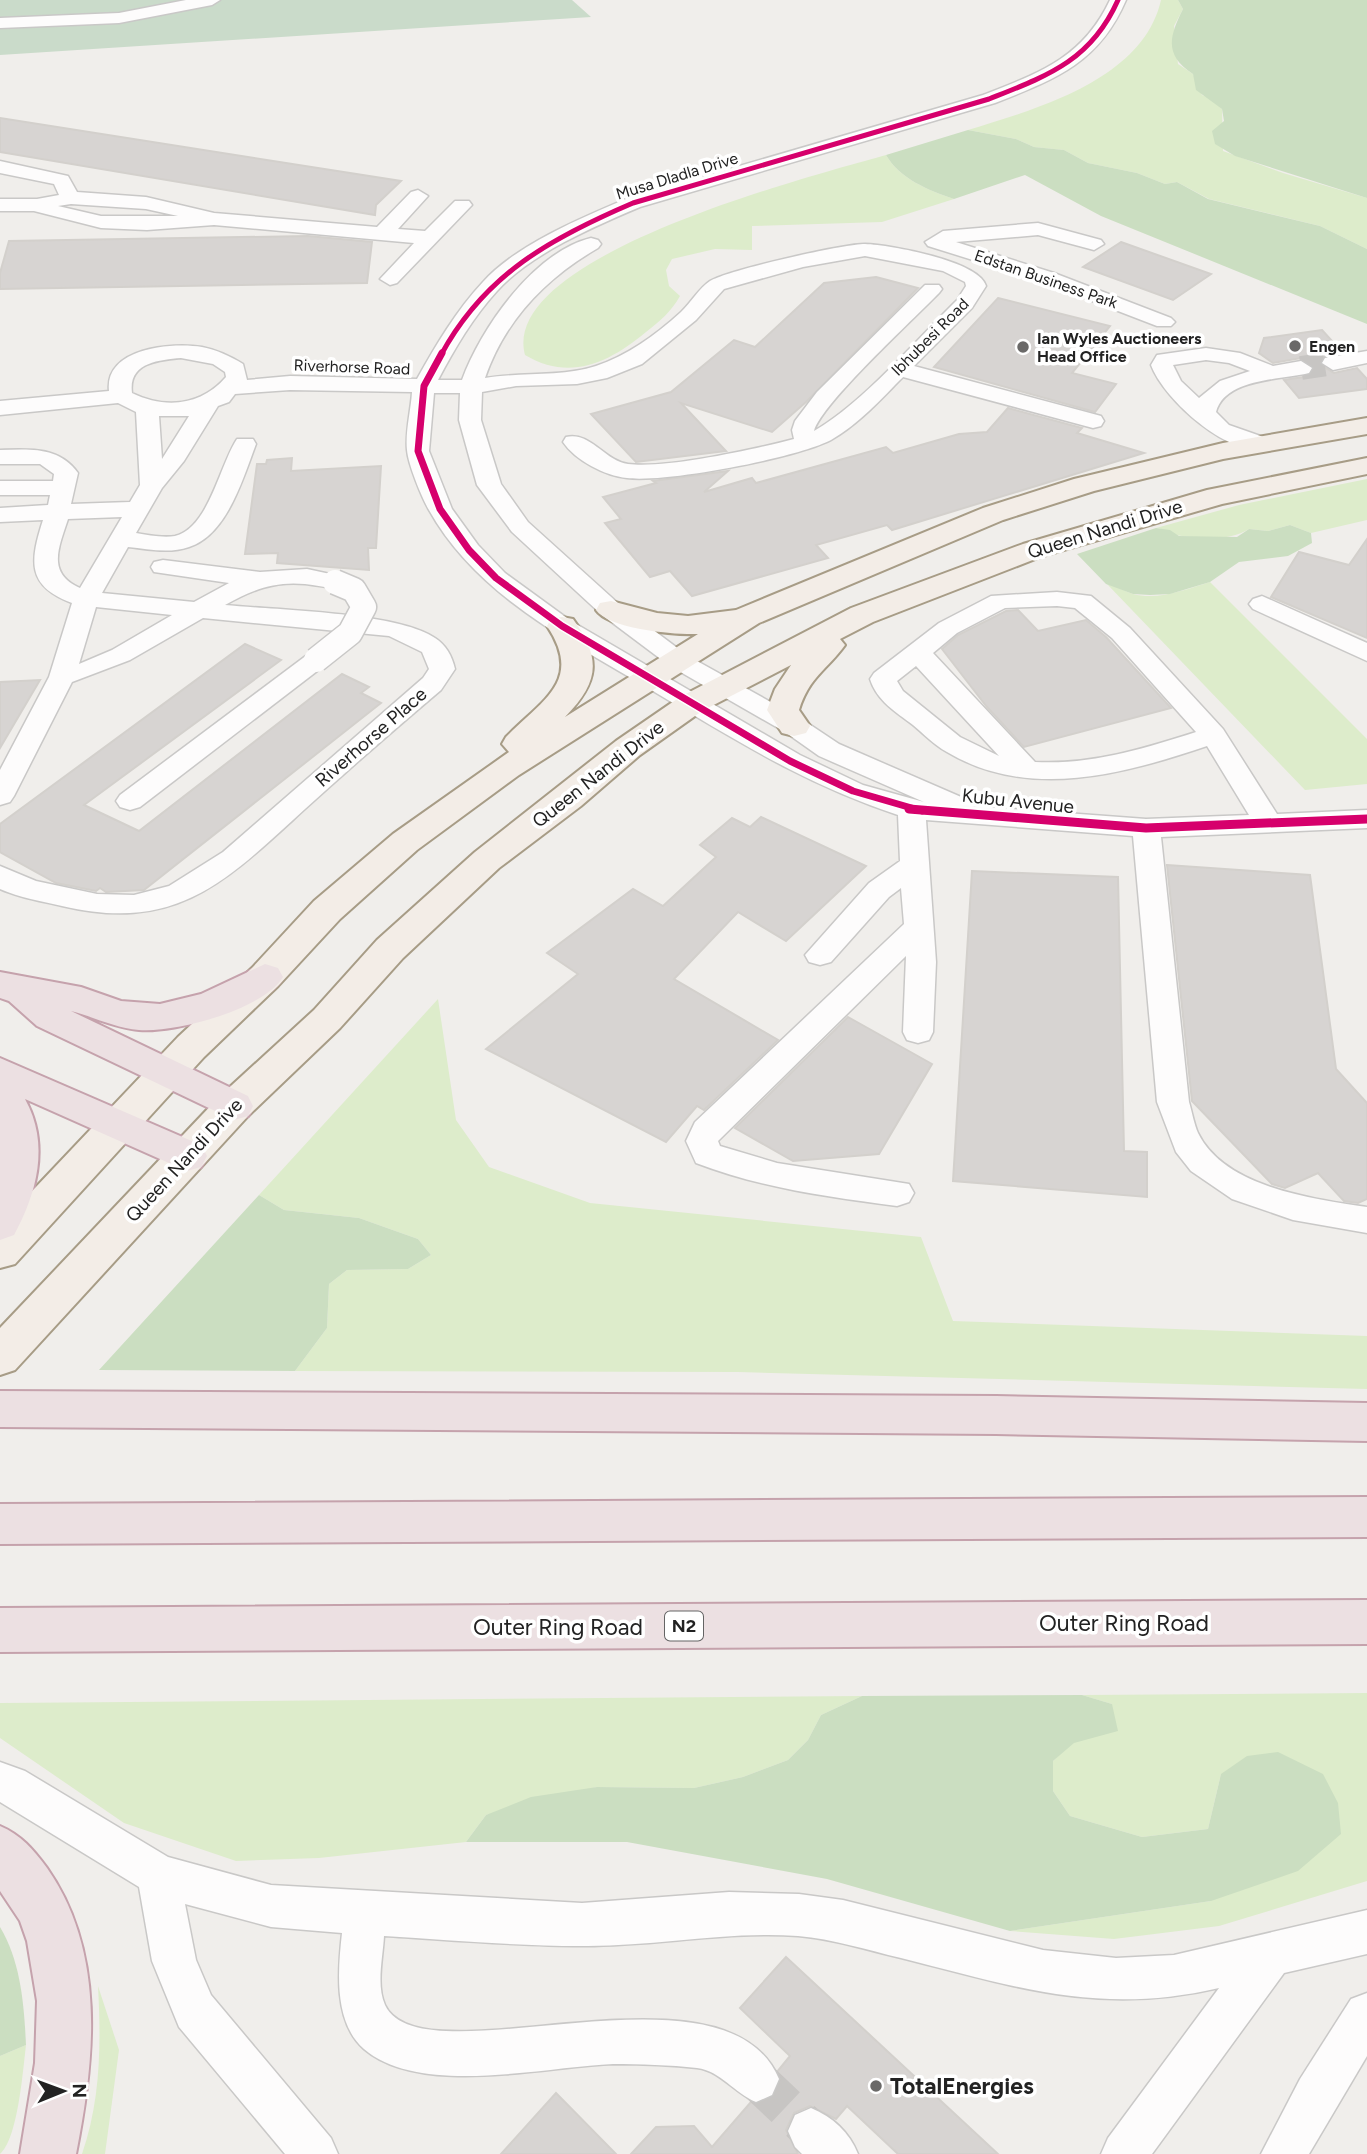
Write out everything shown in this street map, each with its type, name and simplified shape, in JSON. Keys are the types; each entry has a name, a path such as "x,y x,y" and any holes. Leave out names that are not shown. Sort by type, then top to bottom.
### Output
{"highway":[{"path":"10,989 75,999 122,1014 179,1016 225,1000 265,977"},
{"path":"10,989 50,1017 234,1105"},
{"path":"0,1072 187,1156"},
{"path":"0,1095 8,1102 18,1133 19,1164 14,1194 0,1224"},
{"path":"0,1409 996,1415 1367,1422"},
{"path":"0,1524 1367,1517"},
{"name":"Outer Ring Road","path":"0,1630 1367,1622"},
{"path":"0,1851 24,1879 43,1912 58,1956 64,1998 65,2046 60,2101 48,2154"}],"main road":[{"path":"611,610 646,622 677,626 720,624 748,616 993,514 1084,485 1261,444 1367,426"},
{"name":"Queen Nandi Drive","path":"0,1357 234,1105 327,1019 390,949 487,860 569,798 628,748 691,704 862,615 1082,533 1217,496 1367,466"},
{"path":"794,726 783,710 795,677 862,615"},
{"path":"0,1252 167,1072 265,977 327,910 405,842 508,768 748,616"},
{"path":"508,768 519,743 564,699 579,675 576,650 562,626"}],"street":[{"path":"0,23 119,18 212,0"},
{"name":"Musa Dladla Drive","path":"691,704 562,626 496,578 468,550 440,509 418,451 427,378 449,340 491,285 518,263 591,221 633,203 989,99 1036,80 1077,58 1092,45 1106,30 1118,0"},
{"name":"Musa Dladla Drive","path":"725,687 679,661 611,610 520,527 489,485 470,420 474,378 498,330 523,294 564,260 608,233 660,210 722,189 968,118 1039,92 1079,71 1119,40"},
{"path":"0,167 61,180 71,198"},
{"path":"383,233 418,196"},
{"path":"0,205 37,205 71,198 146,203 214,219 431,238"},
{"path":"37,205 68,216 143,224 214,219"},
{"path":"390,279 462,205"},
{"name":"Edstan Business Park","path":"865,250 927,239 1038,229 1094,244"},
{"name":"Edstan Business Park","path":"927,239 1169,315 971,234"},
{"name":"Ibhubesi Road","path":"474,378 577,377 616,367 634,359 689,316 717,285 800,261 865,250 949,266 974,279 976,286 965,304 899,369 837,428 806,442 634,472 607,466 574,442"},
{"path":"806,442 803,430 806,422 840,382 932,289"},
{"path":"880,342 916,351"},
{"name":"Riverhorse Road","path":"120,387 128,367 159,354 197,351 227,360 427,378"},
{"path":"1261,444 1221,430 1181,395 1165,374 1162,365 1165,360 1229,354 1245,359 1270,373"},
{"path":"1334,363 1367,357"},
{"path":"227,360 235,369 237,378 232,388"},
{"path":"1204,413 1205,403 1213,393 1270,373 1301,368"},
{"path":"899,369 1093,421"},
{"name":"Riverhorse Road","path":"0,392 63,387 120,387 147,409 186,410 208,404 232,388 290,383 474,378"},
{"path":"840,382 874,393"},
{"name":"Riverhorse Road","path":"0,408 120,387"},
{"path":"0,796 62,677 86,599 152,485 172,461 208,404"},
{"path":"147,409 152,485"},
{"path":"121,539 179,543 200,534 209,521 245,444"},
{"path":"0,457 32,457 57,461 66,473 58,512 44,557 45,572 60,589 86,599"},
{"path":"0,488 64,488"},
{"path":"0,515 139,509"},
{"path":"130,801 349,634 364,607 361,596 353,589 335,582 291,575 260,579 163,567"},
{"path":"62,677 95,669 122,657 202,608 260,579"},
{"name":"Riverhorse Place","path":"0,876 9,883 36,891 88,903 114,905 140,905 186,890 230,861 432,684 442,669 440,657 433,648 419,638 391,629 202,608 86,599"},
{"path":"1214,736 1106,768 1027,770 996,765 959,748 891,695 883,683 884,676 948,628 1000,601 1082,601 1121,633 1214,736 1269,824"},
{"path":"1262,604 1367,653"},
{"path":"917,651 1027,770"},
{"name":"Kubu Avenue","path":"725,687 794,726 829,750 972,813"},
{"name":"Kubu Avenue","path":"691,704 790,761 852,791 912,810 972,813 1036,822 1146,828 1367,819"},
{"path":"912,810 919,926 918,1032"},
{"path":"1146,828 1172,1102 1186,1141 1201,1161 1230,1181 1271,1201 1367,1220"},
{"path":"820,955 879,890 914,864"},
{"path":"897,1193 818,1184 731,1164 708,1154 702,1141 706,1131 919,926"},
{"path":"0,1424 299,1411"},
{"path":"0,1782 31,1797 158,1875 212,1892 271,1906 365,1914 582,1925 729,1913 799,1915 843,1922 1044,1972 1116,1980 1174,1977 1367,1932"},
{"path":"158,1875 174,1961 195,2011 315,2154"},
{"path":"365,1914 359,1977 362,2002 370,2022 380,2034 414,2051 450,2054 614,2042 699,2046 730,2055 756,2078"},
{"path":"1124,2154 1272,1953"},
{"path":"1284,2154 1316,2095 1367,2015"}],"green space":[{"path":"0,0 572,0 591,17 0,55"},
{"path":"1161,0 1178,0 1183,9 1174,26 1178,64 1193,74 1202,95 1214,100 1222,109 1223,151 1283,173 1367,198 1367,249 1320,226 1209,199 1177,182 1165,184 1137,173 1088,163 1064,150 1034,147 1016,139 968,130 1054,101 1110,71 1133,51 1150,28"},
{"path":"1178,0 1367,0 1367,198 1235,156 1215,144 1212,131 1224,121 1222,109 1196,90 1193,74 1177,60 1173,52 1172,37 1183,9"},
{"path":"968,130 1016,139 1034,147 1064,150 1088,163 1137,173 1165,184 1177,182 1208,199 1320,226 1367,249 1367,324 1101,216 1025,175 954,199 907,177 886,155"},
{"path":"886,155 907,177 954,199 882,222 752,226 752,250 715,249 672,259 666,270 669,286 680,296 673,307 632,343 604,360 589,365 558,367 525,355 530,319 560,284 609,253 670,225 734,201"},
{"path":"1367,479 1367,520 1311,533 1290,525 1268,531 1249,529 1217,538 1182,536 1156,528 1239,505"},
{"path":"1290,525 1311,533 1312,543 1288,556 1239,562 1210,582 1170,594 1133,594 1106,584 1077,554 1156,528 1170,530 1179,536 1237,537 1249,529 1268,531"},
{"path":"1210,582 1367,739 1367,784 1305,790 1107,584 1133,594 1152,596"},
{"path":"438,999 456,1120 489,1167 590,1203 921,1237 953,1321 1367,1336 1367,1389 738,1372 295,1371 327,1328 329,1284 347,1270 408,1269 431,1255 418,1239 359,1218 284,1210 259,1195"},
{"path":"259,1195 284,1210 359,1218 418,1239 431,1255 408,1269 347,1270 329,1284 327,1328 295,1371 99,1370"},
{"path":"1367,1693 1367,1881 1219,1926 1114,1939 1010,1931 1211,1901 1221,1774 1208,1829 1142,1837 1070,1816 1053,1791 1053,1761 1112,1704 1082,1695"},
{"path":"1082,1695 1112,1704 1118,1731 1074,1743 1053,1761 1053,1791 1070,1816 1142,1837 1208,1829 1221,1774 1247,1756 1278,1752 1323,1774 1338,1803 1341,1834 1298,1871 1211,1901 1010,1931 827,1879 627,1842 466,1842 486,1815 531,1797 597,1787 694,1788 743,1777 788,1760 808,1740 821,1715 862,1696"},
{"path":"862,1696 821,1715 808,1740 788,1760 743,1777 694,1788 597,1787 486,1815 466,1842 319,1858 236,1861 124,1823 0,1738 0,1703"},
{"path":"0,1927 17,1969 26,2045 0,2056"},
{"path":"98,1986 119,2050 105,2154 82,2154 93,2113 98,2071"},
{"path":"26,2045 15,2120 6,2146 0,2154 0,2056"}],"building":[{"path":"0,118 401,181 376,205 375,215 0,152"},
{"path":"308,236 372,242 367,283 0,289 0,273 9,241"},
{"path":"1121,242 1211,274 1173,300 1083,267"},
{"path":"876,277 918,288 806,402 772,432 681,403 726,451 636,462 591,414 671,392 734,340 755,347 824,283"},
{"name":"Ian Wyles Auctioneers Head Office","path":"998,298 1110,326 1072,373 1116,384 1095,412 934,367"},
{"path":"1322,330 1342,352 1325,355 1321,365 1334,373 1357,368 1367,379 1367,389 1299,398 1284,380 1310,376 1313,366 1301,358 1273,363 1259,353 1264,338"},
{"path":"1008,408 1082,428 1077,433 1144,453 892,530 887,525 816,545 828,558 692,596 670,571 650,577 605,523 621,519 603,497 656,483 653,481 728,471 704,492 752,478 756,483 886,447 893,453 959,434 987,432"},
{"path":"292,458 291,471 381,466 376,548 368,548 369,570 277,563 278,553 245,554 257,464 266,464 267,460"},
{"path":"1367,539 1367,638 1271,597 1299,552 1349,565"},
{"path":"1018,610 1038,631 1086,620 1106,637 1171,708 1024,747 987,707 942,649 958,635 1006,611"},
{"path":"245,644 281,660 84,805 139,831 342,674 369,687 361,693 381,703 144,890 106,892 100,888 96,891 56,883 0,852 0,824"},
{"path":"40,680 0,748 0,682"},
{"path":"761,817 866,866 786,941 738,912 674,979 778,1040 704,1110 697,1106 666,1142 486,1049 578,974 547,953 633,889 663,906 716,857 700,845 732,818 750,827"},
{"path":"1167,865 1310,875 1336,1069 1367,1103 1367,1199 1358,1203 1344,1201 1318,1173 1285,1188 1272,1184 1192,1101"},
{"path":"972,871 1118,877 1124,1151 1147,1152 1147,1197 953,1181"},
{"path":"848,1017 932,1064 879,1154 793,1161 735,1128"},
{"path":"786,1957 998,2154 898,2154 847,2106 836,2119 810,2106 794,2113 786,2130 798,2154 631,2154 656,2127 694,2126 712,2147 751,2102 757,2104 774,2096 781,2080 777,2072 790,2056 740,2008"},
{"path":"556,2093 616,2154 501,2154"}],"tunnel":[{"path":"1301,368 1333,363"},
{"path":"756,2079 811,2131"}],"cycle path":[{"path":"1118,0 1109,21 1083,52 1067,64 1030,83 989,99 633,203 591,221 518,263 491,285 449,340 424,386 418,451 440,509 469,550 496,578 562,626 790,761 853,791 912,810 1146,828 1367,819"}],"place":[{"name":"Engen","path":"1295,346"},
{"name":"Ian Wyles Auctioneers Head Office","path":"1023,347"},
{"name":"TotalEnergies","path":"876,2086"}]}
